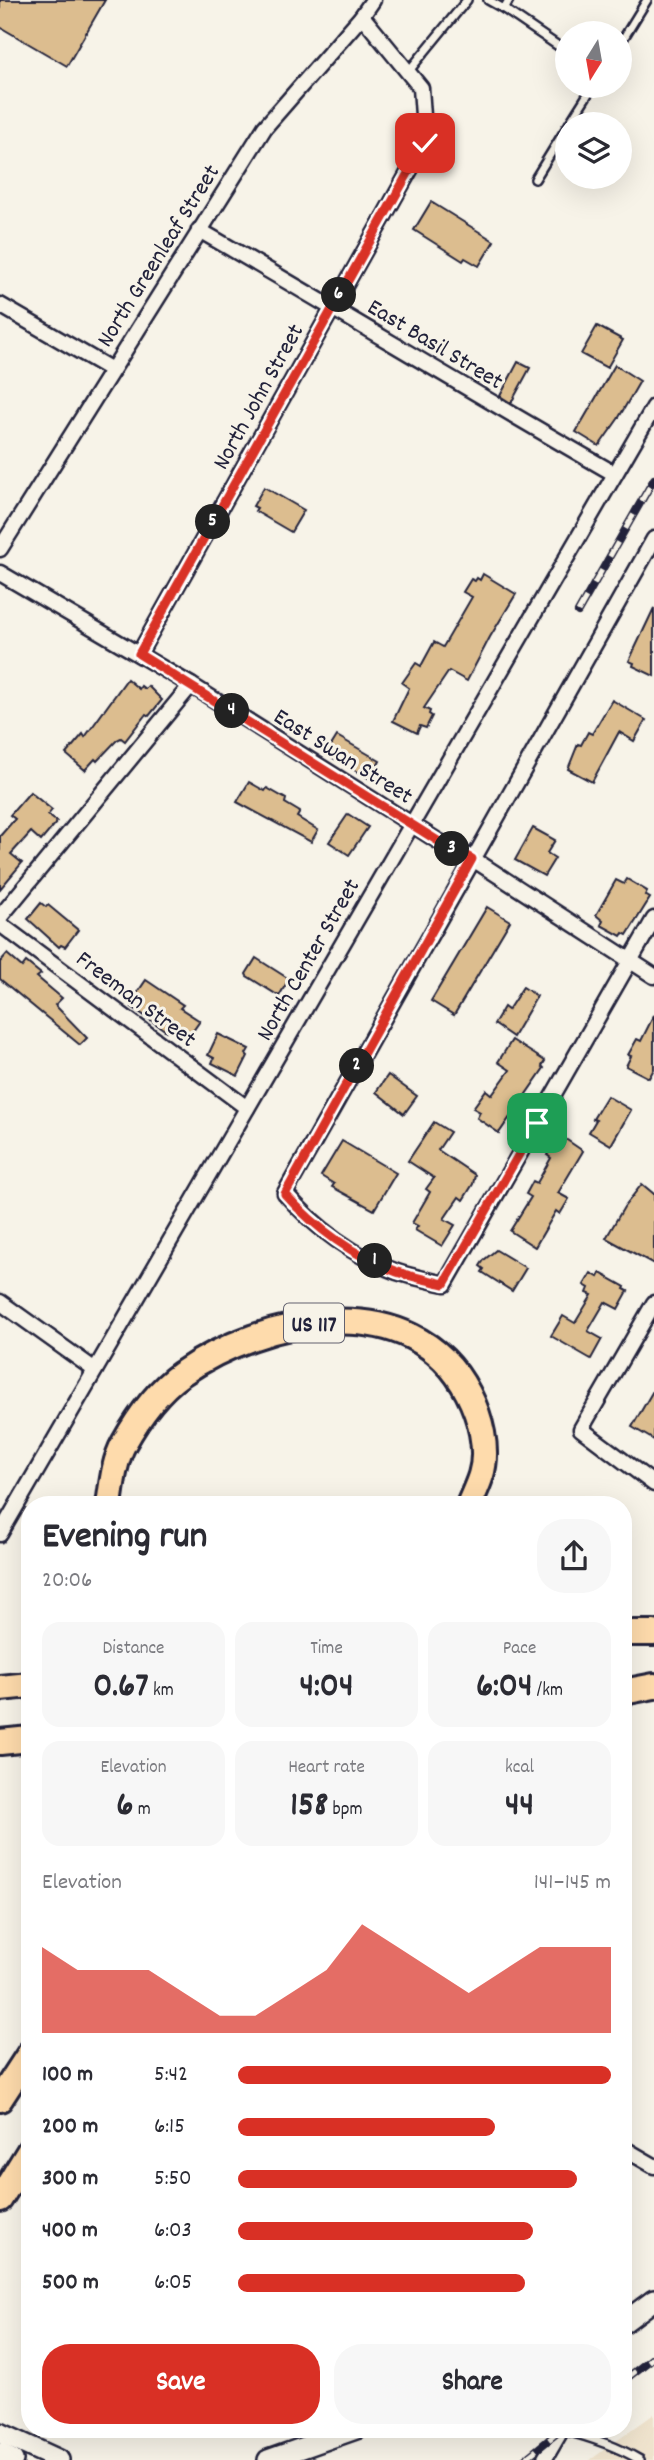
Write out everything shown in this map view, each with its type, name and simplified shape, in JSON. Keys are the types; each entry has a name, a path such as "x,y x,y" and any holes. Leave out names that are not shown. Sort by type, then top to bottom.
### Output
{"highway":[{"name":"US 117","path":"110,1496 122,1446 155,1397 180,1375 244,1340 304,1324 336,1321 372,1323 405,1334 434,1350 461,1380 476,1409 483,1442 482,1473 473,1496"},
{"path":"632,1633 654,1633"},
{"path":"0,1688 21,1686"},
{"path":"632,1689 654,1686"},
{"path":"0,1742 21,1741"},
{"path":"0,2099 21,2067"},
{"path":"0,2199 21,2165"}],"main road":[{"path":"632,2316 654,2300"},
{"path":"0,2433 59,2460"},
{"path":"268,2460 313,2452 339,2438"},
{"path":"251,2460 313,2452"},
{"path":"0,2453 13,2460"}],"street":[{"name":"North Greenleaf Street","path":"0,549 265,127 373,0"},
{"name":"North John Street","path":"139,654 425,143 421,88 362,16"},
{"name":"East Basil Street","path":"198,230 615,474"},
{"path":"0,304 112,370"},
{"name":"North Center Street","path":"22,1496 654,407"},
{"path":"654,539 285,1194 304,1215 354,1251 396,1272 444,1284 654,919"},
{"name":"East Swan Street","path":"0,573 191,685 411,825 472,859 654,976"},
{"path":"0,917 191,685"},
{"name":"Freeman Street","path":"0,924 247,1108"},
{"path":"0,1302 95,1370"},
{"path":"654,1303 581,1429 654,1484"},
{"name":"North Center Street","path":"0,1534 21,1498"},
{"path":"632,2153 654,2166"},
{"path":"544,2460 557,2438"}],"lane":[{"path":"408,72 467,0"},
{"path":"488,0 555,44"},
{"path":"503,9 509,0"},
{"path":"632,25 648,0"},
{"path":"535,179 555,147"},
{"path":"594,2438 618,2447 640,2460"}],"shaded area":[{"path":"654,2414 654,2460 590,2460 621,2438 632,2438 632,2430"}],"building":[{"path":"0,0 105,0 67,66 0,27"},
{"path":"431,202 494,241 479,266 465,258 463,261 414,230"},
{"path":"597,326 623,340 607,368 581,354"},
{"path":"518,362 530,368 511,403 500,396"},
{"path":"615,365 640,381 599,446 576,432"},
{"path":"264,487 304,510 291,532 255,511 257,508 253,506"},
{"path":"483,574 516,594 467,681 449,671 424,708 430,711 432,716 426,728 420,726 417,733 393,721 409,688 402,683 416,663 421,666 434,642 443,647 472,597 463,592 471,579 480,580"},
{"path":"654,608 654,676 633,666 634,663 629,661"},
{"path":"127,679 139,689 141,686 145,689 148,686 162,700 149,716 146,714 125,741 121,738 117,740 85,770 66,754 83,734 85,737"},
{"path":"612,700 646,720 634,741 619,732 592,782 568,769 578,744 581,745 588,732 592,734"},
{"path":"337,736 380,761 370,779 326,754"},
{"path":"249,782 286,799 285,803 300,812 297,817 318,830 311,842 237,802"},
{"path":"30,792 52,810 48,815 57,822 41,841 31,832 11,854 22,863 0,889 0,836 15,819 10,815"},
{"path":"348,814 368,827 349,855 329,842"},
{"path":"533,828 555,840 547,853 555,858 544,876 515,860"},
{"path":"627,879 647,891 645,895 650,898 627,935 623,933 621,936 601,925 603,921 596,915 616,880 624,884"},
{"path":"41,903 46,907 48,905 78,930 65,947 59,947 28,919"},
{"path":"487,907 510,921 454,1015 431,1001"},
{"path":"7,954 22,967 26,962 41,974 37,977 62,998 55,1005 87,1038 80,1045 0,979 0,962"},
{"path":"256,958 289,979 279,996 247,976"},
{"path":"146,980 183,1005 180,1008 200,1021 190,1035 178,1026 174,1033 168,1029 166,1031 132,1007 134,1004 131,1002"},
{"path":"523,987 537,996 513,1037 494,1024 504,1007 508,1010"},
{"path":"654,1015 654,1069 649,1078 626,1066 631,1056 628,1055 637,1039 641,1041"},
{"path":"218,1034 249,1049 238,1076 212,1063 214,1058 208,1055"},
{"path":"512,1040 545,1061 542,1066 544,1068 499,1133 477,1118 480,1112 473,1108 486,1090 492,1095 510,1070 498,1062"},
{"path":"388,1075 417,1096 404,1114 376,1092"},
{"path":"607,1096 631,1110 611,1145 589,1132 596,1120 593,1119"},
{"path":"434,1122 450,1132 438,1150 475,1175 463,1200 459,1197 444,1219 455,1225 442,1246 415,1230 418,1226 412,1223 430,1192 426,1189 434,1178 408,1161"},
{"path":"564,1138 583,1151 558,1193 569,1199 560,1214 556,1211 535,1247 510,1231 531,1197 526,1194 533,1181 537,1183 551,1158 547,1155 555,1143 559,1146"},
{"path":"342,1141 396,1173 374,1210 332,1187 334,1184 321,1176"},
{"path":"642,1184 654,1194 654,1264 606,1238 624,1207"},
{"path":"496,1250 526,1268 512,1291 482,1272 484,1269 480,1266"},
{"path":"591,1273 598,1277 600,1273 628,1291 618,1309 605,1302 588,1331 602,1339 591,1359 551,1336 563,1316 575,1323 592,1295 587,1293 589,1288 584,1285"},
{"path":"654,1389 654,1440 632,1427"}],"railway":[{"path":"578,612 654,479"},
{"path":"632,2374 654,2357"},
{"path":"524,2460 551,2438"}],"route":[{"path":"425,143 139,654 438,841 472,859 285,1194 304,1215 354,1251 396,1272 444,1284 537,1123"}]}
